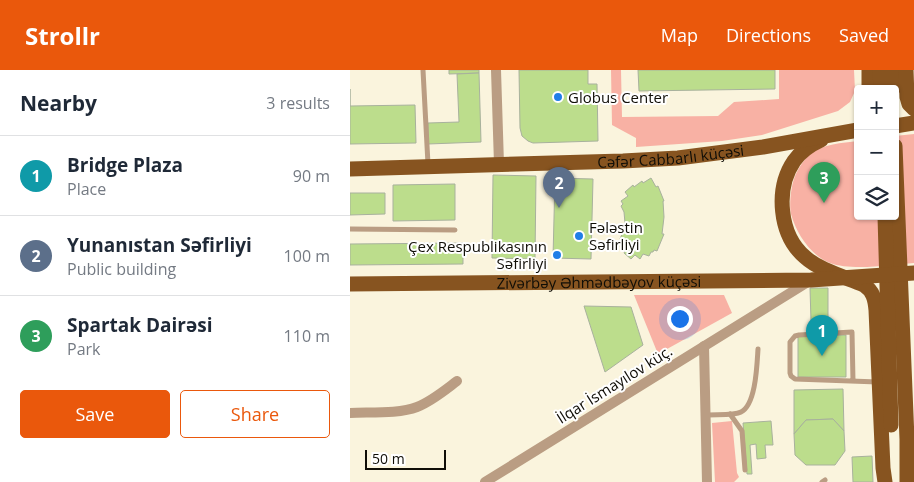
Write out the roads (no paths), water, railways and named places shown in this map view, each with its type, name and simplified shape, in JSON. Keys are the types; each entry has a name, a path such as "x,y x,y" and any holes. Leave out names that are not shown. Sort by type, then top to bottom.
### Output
{"main road":[{"path":"869,70 870,85"},
{"path":"880,70 881,85"},
{"path":"893,70 893,85"},
{"path":"906,70 907,97 909,104 914,109"},
{"path":"899,125 914,123"},
{"path":"854,124 840,133 813,144 804,150 794,161 785,184 782,212 790,238 805,257 816,264 864,285 874,298 885,482"},
{"path":"840,133 854,131"},
{"name":"Cəfər Cabbarlı küçəsi","path":"350,169 678,158 763,147 840,133"},
{"path":"896,175 907,439 907,482"},
{"path":"885,220 893,482"},
{"name":"Zivərbəy Əhmədbəyov küçəsi","path":"350,284 812,280 914,273"}],"street":[{"path":"496,70 499,164"},
{"name":"İlqar İsmayılov küç.","path":"485,482 812,280"},
{"path":"704,346 707,482"},
{"path":"350,413 403,411 415,408 424,404 457,381"}],"lane":[{"path":"423,70 428,166"},
{"path":"350,229 454,230"},
{"path":"854,381 852,332 800,335 795,336 790,342 790,373 795,379 879,382"},
{"path":"706,415 740,413 745,409 752,397 758,349"},
{"path":"730,414 742,431 745,470"}],"place":[{"name":"Globus Center","path":"558,97"},
{"name":"Spartak Dairəsi","path":"824,203"},
{"name":"Yunanıstan Səfirliyi","path":"559,208"},
{"name":"Fələstin Səfirliyi","path":"579,236"},
{"name":"Çex Respublikasının Səfirliyi","path":"557,255"},
{"name":"Bridge Plaza","path":"822,356"}]}
